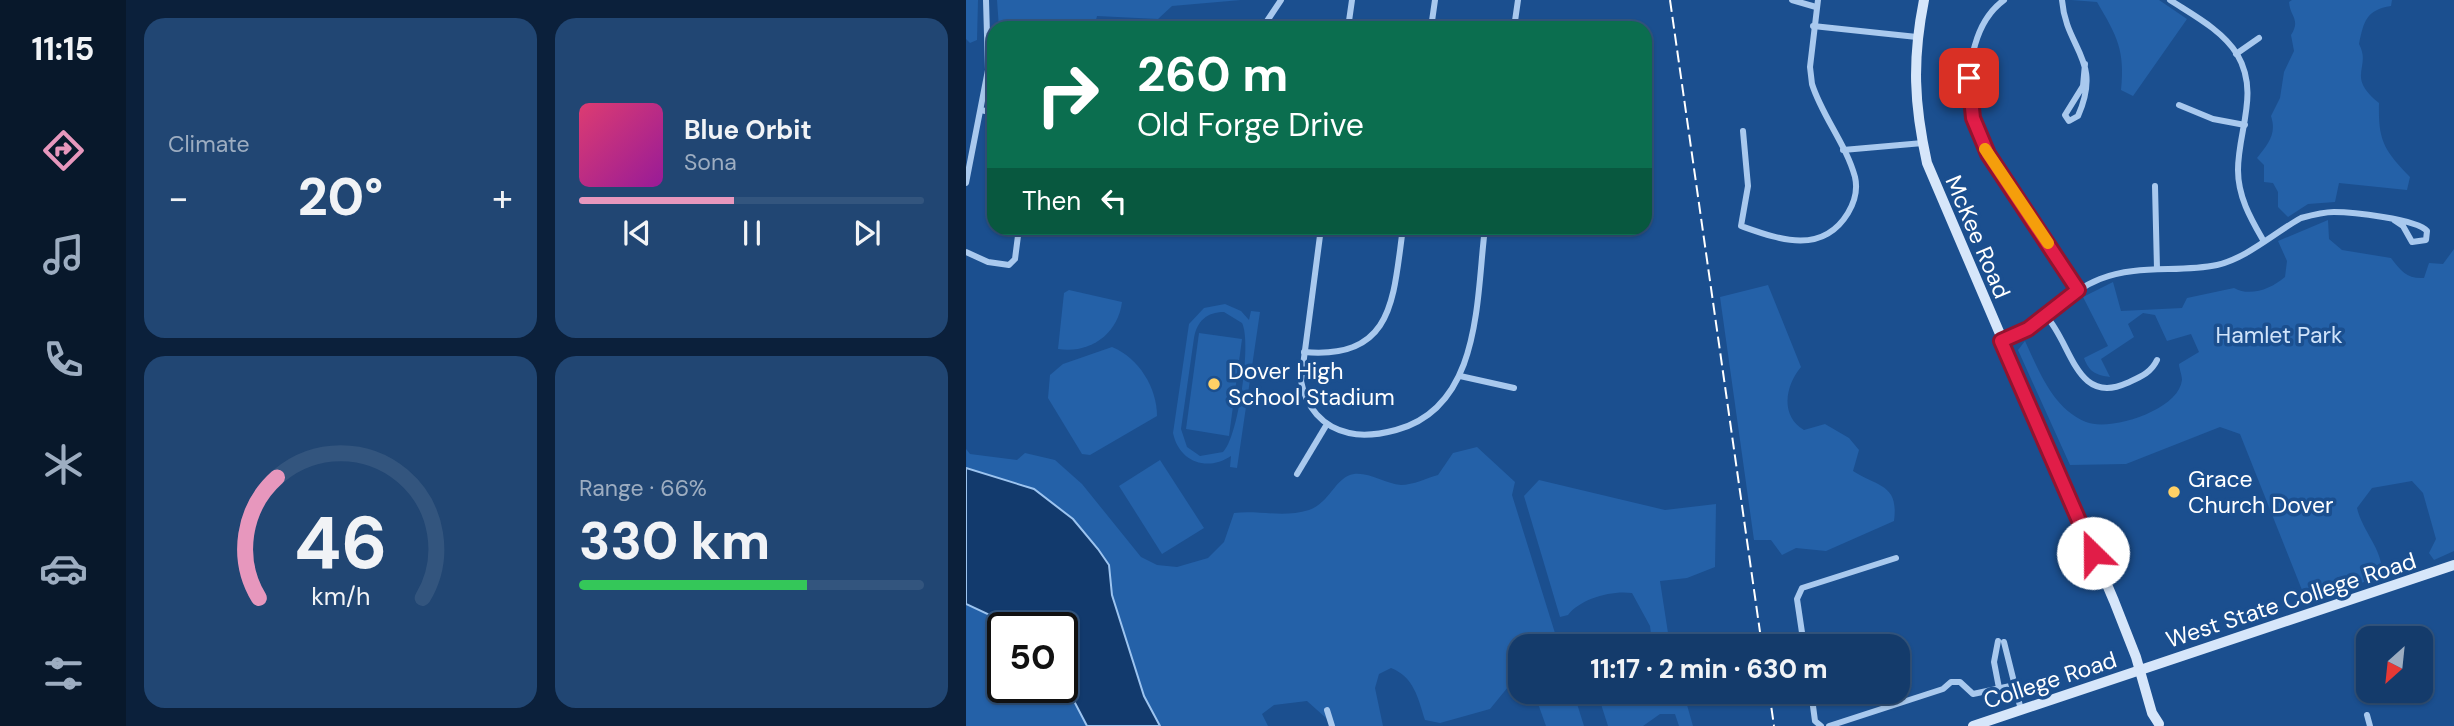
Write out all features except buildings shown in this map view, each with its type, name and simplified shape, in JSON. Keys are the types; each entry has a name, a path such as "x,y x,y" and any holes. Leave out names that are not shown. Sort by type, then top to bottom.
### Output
{"main road":[{"name":"McKee Road","path":"1924,0 1917,37 1914,91 1923,143 1942,206 2114,601 2140,670 2139,678 2152,713 2160,725"},
{"name":"West State College Road","path":"2140,670 2454,565"},
{"name":"College Road","path":"1973,726 2140,670"}],"street":[{"path":"986,0 987,35"},
{"path":"1267,21 1281,0"},
{"path":"1349,21 1352,0"},
{"path":"1432,21 1435,0"},
{"path":"1515,21 1518,0"},
{"path":"1742,131 1748,177 1741,226 1795,242 1819,238 1834,230 1847,214 1856,190 1855,177 1812,84 1813,26 1817,4 1792,0"},
{"path":"2004,0 1986,20 1972,54 1969,91 1973,118 1988,154 2078,290"},
{"path":"2062,0 2064,18 2085,64 2089,82 2077,118 2069,121 2065,115 2083,86 2085,64"},
{"path":"2170,0 2181,3 2215,31 2236,54 2248,91 2238,172 2240,192 2263,240"},
{"path":"1813,26 1917,37"},
{"path":"2236,54 2259,38"},
{"path":"966,183 987,76"},
{"path":"2179,105 2213,118 2245,125"},
{"path":"981,110 987,111"},
{"path":"1843,150 1923,143"},
{"path":"2155,186 2157,270"},
{"path":"2001,341 2028,329 2078,290 2114,274 2216,265 2249,251 2263,240 2313,215 2333,212 2394,220 2423,226 2427,231 2426,240 2413,242 2403,226 2394,220"},
{"path":"966,252 988,262 1009,265 1015,259 1018,235"},
{"path":"1320,235 1301,381 1304,396 1327,424 1356,435 1379,435 1406,427 1435,411 1460,376 1470,340 1484,235"},
{"path":"1304,352 1325,354 1355,348 1380,328 1394,295 1402,235"},
{"path":"2046,316 2059,331 2080,375 2098,387 2119,386 2146,374 2157,360"},
{"path":"1460,376 1514,388"},
{"path":"1297,474 1327,424"},
{"path":"1802,634 1797,599 1802,588 1896,558"},
{"path":"1999,688 1994,662 2001,641 2021,710"},
{"path":"1829,726 1943,689 1951,682 1960,682 1970,694 2015,685"},
{"path":"1813,704 1815,720 1821,726"},
{"path":"1327,710 1332,726"},
{"path":"2367,715 2370,726"}],"green space":[{"path":"966,0 978,0 977,40 970,43 966,39"},
{"path":"997,0 1241,0 1172,6 1158,19 1097,16 1096,21 998,21"},
{"path":"2071,0 2159,0 2187,19 2133,96 2121,90 2122,64 2118,44 2097,2"},
{"path":"2392,0 2391,6 2376,10 2365,23 2359,44 2363,60 2361,79 2369,94 2379,103 2384,144 2410,177 2407,190 2339,183 2335,202 2308,204 2288,217 2278,207 2278,192 2273,183 2264,182 2264,165 2257,158 2272,134 2271,116 2280,98 2284,72 2294,51 2291,35 2295,21 2289,2"},
{"name":"Hamlet Park","path":"2328,220 2329,239 2342,250 2391,258 2401,270 2413,277 2424,278 2429,263 2443,264 2454,249 2454,551 2434,560 2429,553 2436,539 2423,493 2412,481 2372,488 2357,508 2380,558 2382,576 2316,598 2302,590 2240,434 2220,427 2126,464 2070,465 2018,350 2025,341 2048,388 2074,416 2086,422 2111,424 2142,416 2169,401 2178,391 2182,380 2179,364 2199,352 2191,334 2167,341 2155,315 2143,313 2128,324 2134,337 2101,359 2110,377 2101,375 2091,370 2084,358 2108,346 2083,297 2113,282 2121,311 2182,308 2187,298 2234,288 2247,292 2260,290 2285,277 2287,261 2278,241"},
{"path":"1768,285 1801,367 1791,383 1787,400 1791,417 1804,430 1825,424 1849,438 1859,450 1853,471 1885,488 1890,493 1895,509 1894,521 1826,551 1796,548 1782,555 1771,540 1754,540 1720,297"},
{"path":"1069,290 1122,302 1115,324 1100,339 1081,348 1058,349 1064,293"},
{"path":"1225,304 1241,311 1249,320 1251,311 1260,312 1237,468 1230,467 1231,456 1213,463 1195,461 1181,451 1173,433 1189,324 1204,308","holes":["1218,312 1224,312 1242,323 1245,333 1244,369 1234,429 1223,452 1200,456 1187,447 1181,429 1195,332 1200,322"]},
{"path":"1199,333 1242,339 1229,436 1186,429"},
{"path":"1112,347 1130,358 1145,375 1154,395 1157,416 1090,455 1082,454 1048,398 1050,375 1063,364"},
{"path":"1477,447 1515,482 1512,495 1555,634 1508,634 1508,687 1490,709 1440,723 1425,720 1410,683 1399,672 1391,668 1379,674 1375,688 1383,726 1335,726 1307,701 1274,705 1262,714 1268,726 1160,726 1144,696 1112,595 1109,565 1098,549 1073,519 1025,485 966,468 966,449 970,454 1017,460 1025,453 1055,460 1082,484 1141,557 1157,565 1177,567 1208,558 1224,542 1234,513 1290,513 1309,510 1322,502 1347,476 1354,474 1401,485 1415,483 1438,475 1453,453"},
{"path":"1160,460 1204,528 1162,554 1119,486"},
{"path":"1539,480 1665,510 1716,504 1715,567 1687,578 1660,581 1668,634 1651,634 1650,626 1632,593 1615,593 1588,600 1568,615 1560,617 1524,496"},
{"path":"966,604 987,614 987,703 1075,703 1087,726 966,726"},
{"path":"1538,704 1577,704 1584,726 1546,726"},
{"path":"1601,704 1687,704 1693,726 1679,726 1675,714 1660,714 1643,726 1608,726"}],"shaded area":[{"path":"966,468 1034,489 1073,519 1098,549 1109,565 1112,595 1144,696 1160,726 1087,726 1075,703 1078,703 1078,612 987,614 966,604"}],"railway":[{"path":"1670,0 1760,634"},
{"path":"1771,704 1774,726"}],"slow traffic":[{"path":"1985,149 2048,243"}],"place":[{"name":"Dover High School Stadium","path":"1214,384"},
{"name":"Grace Church Dover","path":"2174,492"}],"route":[{"path":"1969,78 1970,106 1976,130 1988,154 2078,290 2036,324 2001,341 2093,553"}]}
